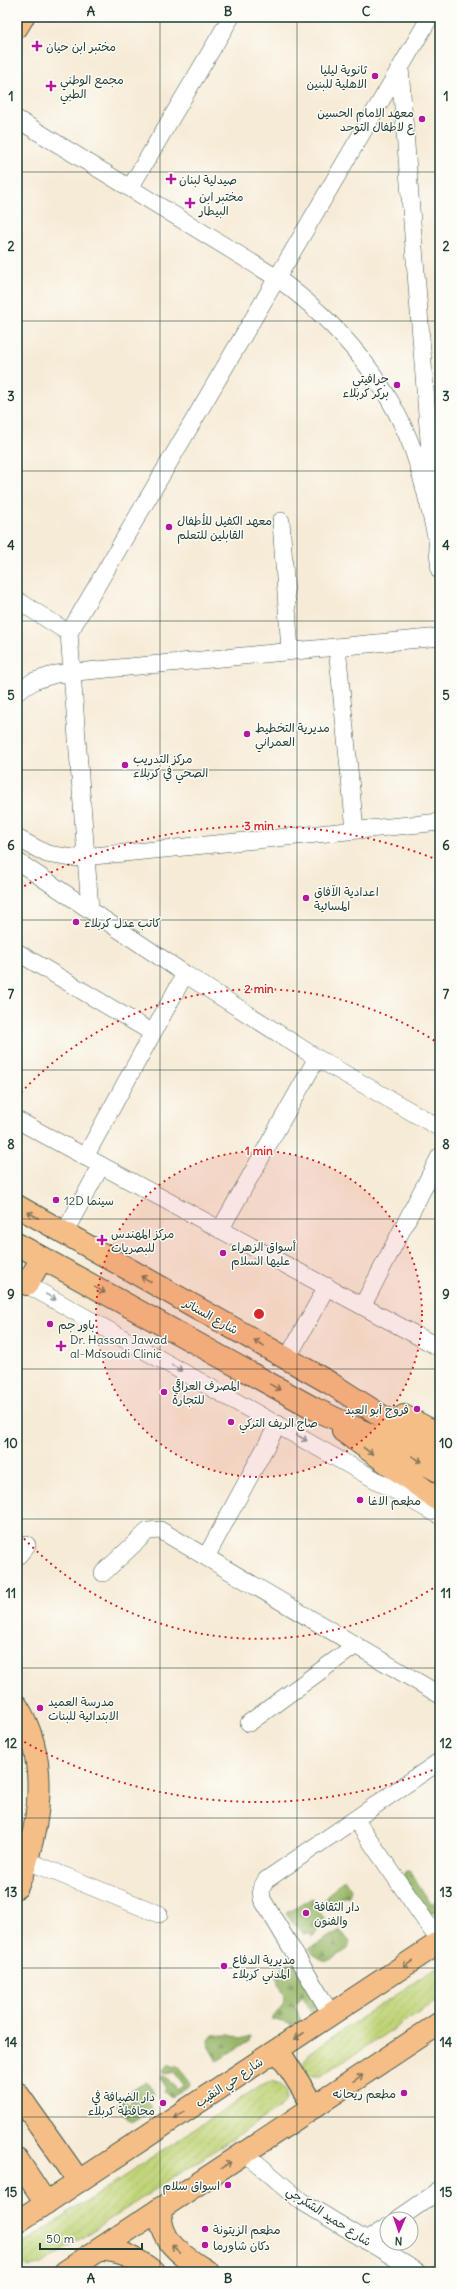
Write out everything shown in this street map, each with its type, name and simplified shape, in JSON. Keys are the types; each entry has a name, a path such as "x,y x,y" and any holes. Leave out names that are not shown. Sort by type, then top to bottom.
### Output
{"main road":[{"path":"17,28 23,17"},
{"name":"شارع السناتر","path":"17,1206 330,1383 398,1439"},
{"path":"17,1244 315,1409 440,1453"},
{"path":"22,1281 42,1258"},
{"path":"330,1383 375,1402 440,1435"},
{"path":"315,1409 375,1456 440,1501"},
{"path":"398,1439 440,1472"},
{"path":"17,1706 32,1736 40,1795 37,1822 28,1861 17,1887"},
{"name":"شارع حي النقيب","path":"17,2222 440,1942"},
{"path":"70,2271 99,2250 440,2024"},
{"path":"278,2050 314,2107"},
{"path":"17,2093 80,2181"},
{"path":"17,2159 46,2203"},
{"path":"160,2210 160,2224 167,2240 175,2249 208,2272"},
{"path":"99,2250 112,2249 122,2252 133,2257 154,2272"}],"street":[{"path":"130,188 231,17"},
{"path":"90,909 69,633 430,17"},
{"path":"400,68 440,571"},
{"path":"17,119 277,278 309,301 334,324 361,356 387,395 412,447 421,473 437,541"},
{"path":"281,521 290,651"},
{"path":"17,600 69,633"},
{"path":"17,692 45,677 72,673 440,637"},
{"path":"337,647 355,830"},
{"path":"17,838 47,854 64,857 86,857 440,822"},
{"path":"17,861 185,974 317,1058 440,1128"},
{"path":"17,952 153,1033"},
{"path":"85,1157 185,974"},
{"path":"220,1230 317,1058"},
{"path":"17,1120 220,1230 363,1305 440,1348"},
{"path":"363,1305 440,1156"},
{"path":"64,1233 101,1166"},
{"path":"22,1281 440,1516"},
{"path":"288,1359 327,1286"},
{"path":"206,1557 278,1424"},
{"path":"103,1572 152,1530 160,1530 440,1695"},
{"path":"249,1723 356,1645"},
{"path":"331,2014 262,1900 261,1889 266,1880 440,1761"},
{"path":"355,1819 440,1942"},
{"path":"28,1861 159,1914"},
{"name":"شارع حميد الشكرجي","path":"245,2153 301,2201 366,2242 418,2272"},
{"path":"410,2211 440,2190"},
{"path":"366,2242 379,2233"}],"green space":[{"path":"407,1871 410,1871 431,1904 440,1898 440,1912 429,1914 405,1880 404,1874"},
{"path":"344,1879 351,1890 349,1896 342,1898 331,1909 325,1898"},
{"path":"313,1898 320,1913 327,1920 312,1937 310,1933 304,1934 286,1913"},
{"path":"340,1930 350,1942 348,1949 336,1957 324,1960 315,1955 309,1949"},
{"path":"289,1962 296,1963 325,2012 317,2020 301,1997 295,2006 301,2021 296,2026 272,2019 284,2003 285,1996 274,1973"},
{"path":"440,1965 440,1998 321,2076 313,2076 306,2073 304,2063 310,2052"},
{"path":"213,2035 230,2035 240,2039 250,2036 249,2042 217,2061 210,2049 209,2040"},
{"path":"169,2064 174,2067 177,2065 189,2080 190,2085 171,2098 164,2092 166,2087 160,2077 162,2075 167,2078 177,2090 184,2085 174,2072 166,2074 162,2072"},
{"path":"271,2081 280,2084 286,2090 286,2099 281,2107 40,2265 28,2267 21,2262 19,2254 24,2243 261,2085"},
{"path":"146,2082 150,2084 154,2093 147,2100 151,2104 152,2110 131,2122 116,2106 123,2098 131,2106 131,2091"}],"place":[{"name":"مختبر ابن حيان","path":"37,46"},
{"name":"ثانوية ليليا الاهلية للبنين","path":"375,76"},
{"name":"مجمع الوطني الطبي","path":"51,86"},
{"name":"معهد الامام الحسين ع لاطفال التوحد","path":"422,119"},
{"name":"صيدلية لبنان","path":"171,179"},
{"name":"مختبر ابن البيطار","path":"190,203"},
{"name":"جرافيتي بركر كربلاء","path":"397,385"},
{"name":"معهد الكفيل للأطفال القابلين للتعلم","path":"169,527"},
{"name":"مديرية التخطيط العمراني","path":"247,734"},
{"name":"مركز التدريب الصحي في كربلاء","path":"125,765"},
{"name":"اعدادية الآفاق المسائية","path":"306,898"},
{"name":"كاتب عدل كربلاء","path":"76,922"},
{"name":"12D سينما","path":"56,1200"},
{"name":"مركز المهندس للبصريات","path":"102,1240"},
{"name":"أسواق الزهراء عليها السلام","path":"223,1253"},
{"name":"باور جم","path":"50,1324"},
{"name":"Dr. Hassan Jawad al-Masoudi Clinic","path":"61,1346"},
{"name":"المصرف العراقي للتجارة","path":"164,1392"},
{"name":"فروج أبو العبد","path":"417,1409"},
{"name":"صاج الريف التركي","path":"231,1422"},
{"name":"مطعم الاغا","path":"360,1500"},
{"name":"مدرسة العميد الابتدائية للبنات","path":"40,1708"},
{"name":"دار الثقافة والفنون","path":"306,1913"},
{"name":"مديرية الدفاع المدني كربلاء","path":"224,1966"},
{"name":"مطعم ريحانه","path":"404,2093"},
{"name":"دار الضيافة في محافطة كربلاء","path":"163,2103"},
{"name":"اسواق سلام","path":"228,2185"},
{"name":"مطعم الزيتونة","path":"205,2229"},
{"name":"دكان شاورما","path":"205,2245"}]}
